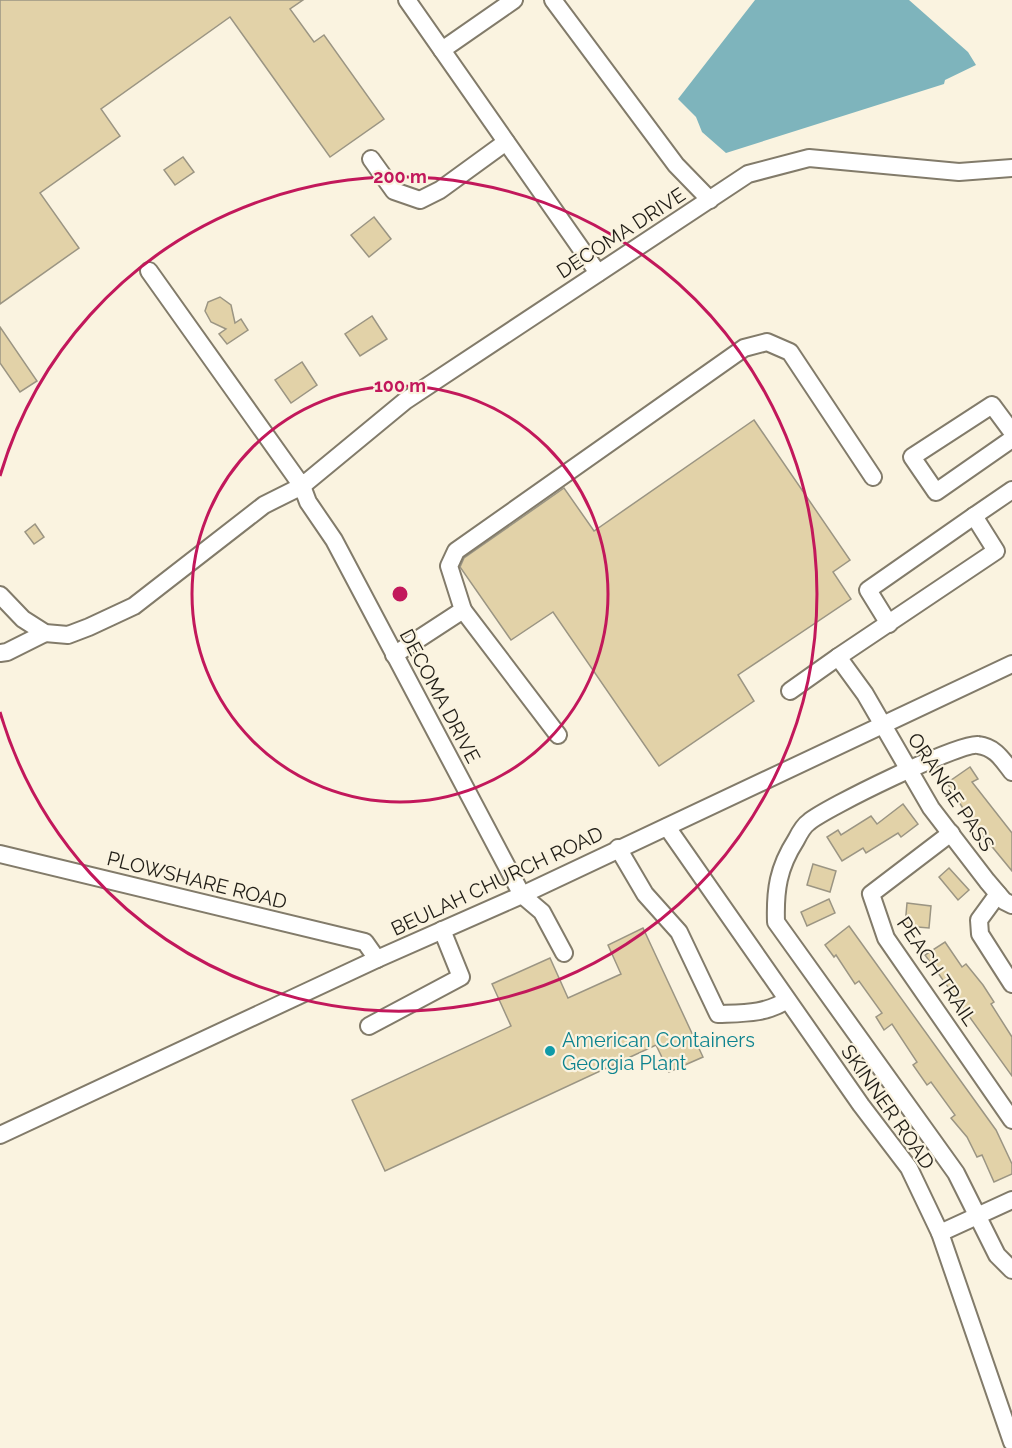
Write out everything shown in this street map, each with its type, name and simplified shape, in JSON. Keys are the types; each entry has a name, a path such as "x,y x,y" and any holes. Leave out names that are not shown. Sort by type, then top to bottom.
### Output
{"street":[{"path":"407,0 598,273"},
{"path":"442,50 514,0"},
{"path":"553,0 675,165 710,200"},
{"path":"371,159 394,191 420,200 440,190 506,142"},
{"name":"DECOMA DRIVE","path":"0,653 7,652 45,633 68,635 134,606 264,505 303,486 405,401 748,174 809,158 959,172 1012,168"},
{"path":"149,271 303,486"},
{"path":"558,735 464,610 449,566 456,551 744,348 767,342 790,352 873,477"},
{"path":"1012,432 992,405 912,458 936,492 1012,440"},
{"name":"DECOMA DRIVE","path":"303,486 308,502 334,540 522,895 542,912 564,952"},
{"path":"889,624 868,590 1012,490"},
{"path":"790,691 996,551 974,516"},
{"path":"0,595 23,619 45,633"},
{"path":"394,655 464,610"},
{"name":"ORANGE PASS","path":"838,657 909,771 951,833 998,894 1012,905"},
{"name":"BEULAH CHURCH ROAD","path":"0,1135 377,959 522,895 1012,664"},
{"path":"1012,772 997,752 976,744 938,757 826,810 807,823 783,859 775,896 776,922 956,1173 997,1255 1012,1270"},
{"name":"SKINNER ROAD","path":"667,827 909,1168 940,1233 1012,1443"},
{"name":"PEACH TRAIL","path":"951,833 871,894 886,938 1012,1120"},
{"path":"618,848 645,894 679,932 718,1014 755,1012 776,1008 788,1000"},
{"name":"PLOWSHARE ROAD","path":"0,854 365,942 377,959"},
{"path":"998,894 979,920 980,934 1012,984"},
{"path":"369,1026 461,977 442,930"},
{"path":"940,1233 1012,1200"}],"water":[{"path":"755,0 909,0 968,52 976,65 945,80 944,84 726,153 702,132 696,117 678,99"}],"building":[{"path":"0,0 303,0 290,9 314,42 324,35 384,119 330,157 230,17 101,109 120,136 40,193 79,248 0,304"},
{"path":"183,157 194,172 175,185 164,170"},
{"path":"374,217 391,239 369,257 351,235"},
{"path":"220,297 231,305 235,323 241,319 248,330 227,344 219,334 226,329 211,322 205,311 208,302"},
{"path":"372,316 387,339 360,356 345,334"},
{"path":"0,327 37,381 20,392 0,363"},
{"path":"302,362 317,385 291,403 275,380"},
{"path":"754,420 850,560 833,572 851,599 738,675 754,701 659,766 553,612 511,640 460,567 464,558 564,488 594,531"},
{"path":"35,524 44,537 34,544 25,532"},
{"path":"970,767 978,779 972,782 1012,833 1012,871 971,821 947,783"},
{"path":"903,804 918,824 901,837 898,833 866,853 863,848 842,861 827,837 838,830 841,835 871,816 877,824"},
{"path":"813,864 836,871 830,892 807,885"},
{"path":"949,868 969,890 958,900 939,877"},
{"path":"829,899 835,913 807,926 801,912"},
{"path":"907,903 931,906 929,928 905,926"},
{"path":"849,926 996,1130 1012,1164 1012,1174 994,1182 982,1155 977,1157 967,1137 951,1118 955,1115 931,1082 927,1085 913,1065 917,1062 892,1024 884,1030 876,1017 882,1013 859,981 855,984 836,955 834,957 825,945"},
{"name":"American Containers Georgia Plant","path":"643,928 703,1057 669,1072 656,1045 385,1171 352,1100 511,1026 492,984 550,958 568,998 621,974 608,945"},
{"path":"945,942 962,967 966,964 983,985 994,1002 991,1004 1012,1037 1012,1076 925,955"}],"place":[{"name":"American Containers Georgia Plant","path":"550,1051"}]}
